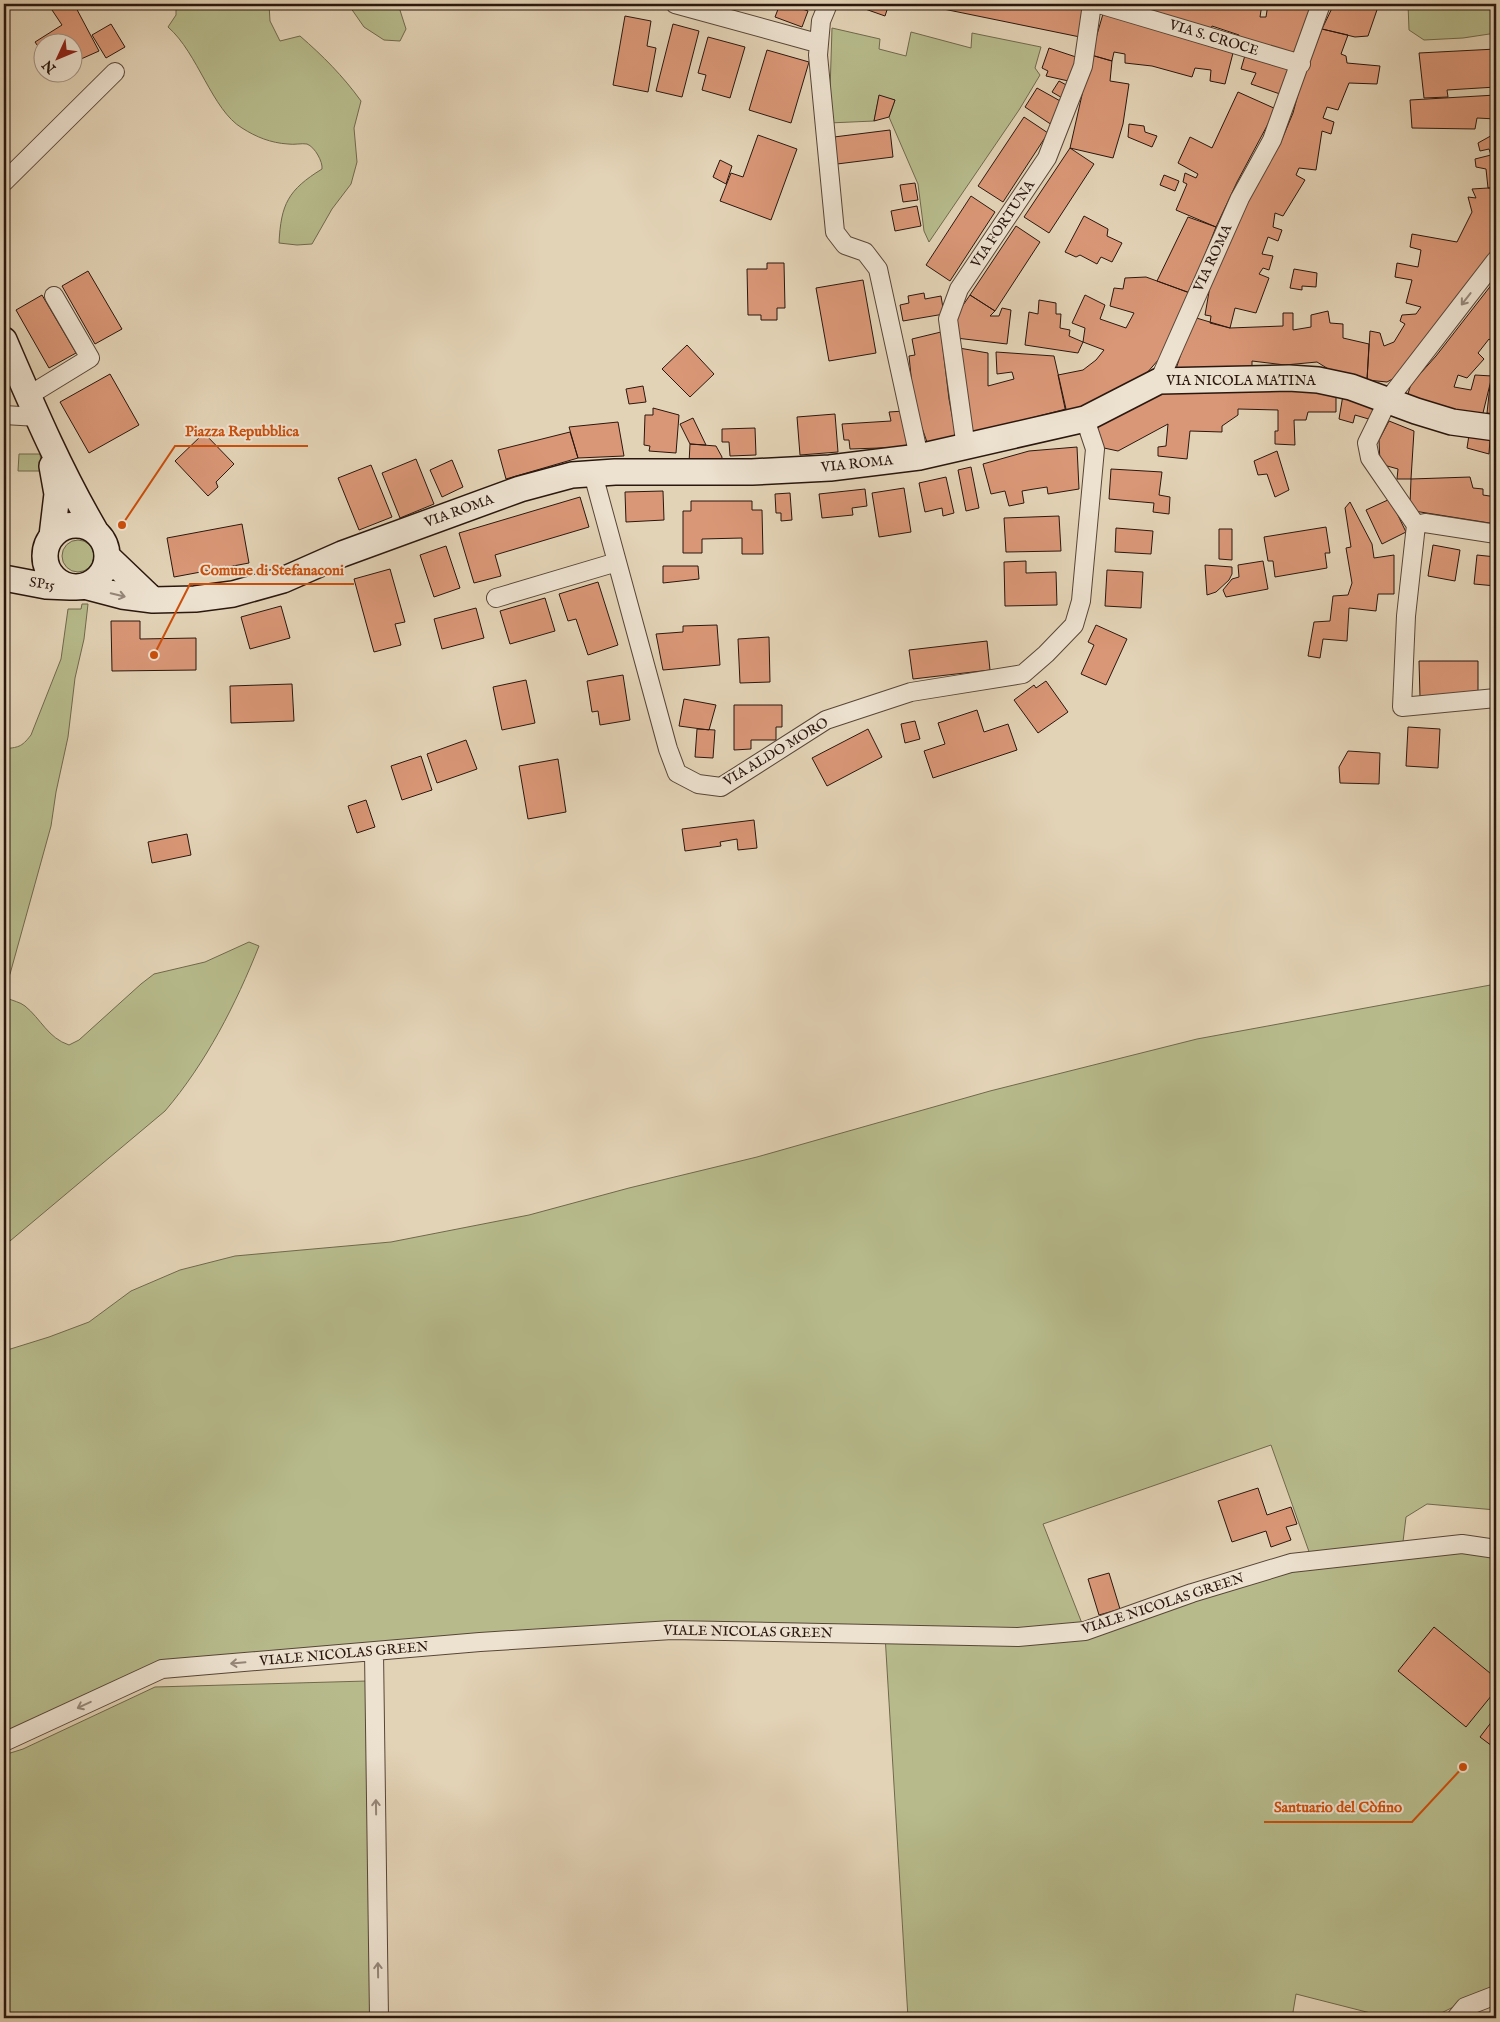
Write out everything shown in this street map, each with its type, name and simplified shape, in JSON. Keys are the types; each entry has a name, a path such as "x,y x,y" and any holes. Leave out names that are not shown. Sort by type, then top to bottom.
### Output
{"street":[{"path":"675,4 817,43"},
{"path":"828,4 821,21 817,43 835,232 846,245 865,252 878,269 919,458"},
{"name":"VIA FORTUNA","path":"966,448 948,319 959,288 1047,158 1083,66 1092,4"},
{"name":"VIA S. CROCE","path":"1098,4 1301,64"},
{"name":"VIA ROMA","path":"81,587 122,596 153,600 195,600 233,594 275,582 352,550 520,488 572,475 752,472 830,468 919,458 1085,418 1159,381 1240,198 1272,140 1301,64 1321,4"},
{"path":"4,182 115,72"},
{"path":"1496,260 1388,400 1367,443 1370,458 1416,525 1406,616 1402,707 1496,698"},
{"path":"4,414 33,407 90,358 54,296"},
{"path":"4,340 48,441 76,498 96,532 105,543 108,556 104,572 92,584 81,587 64,585 53,576 46,564 57,494 48,441"},
{"name":"VIA NICOLA MATINA","path":"1159,381 1259,378 1318,380 1351,387 1452,422 1496,428"},
{"name":"VIA ALDO MORO","path":"593,474 668,749 677,773 698,784 721,787 826,720 911,692 1023,674 1046,654 1074,625 1081,601 1096,449 1085,418"},
{"path":"1416,525 1425,523 1496,534"},
{"path":"49,541 68,526 88,527 96,532"},
{"name":"SP15","path":"5,578 34,559 49,541"},
{"path":"108,556 153,600"},
{"path":"496,598 617,562"},
{"name":"SP15","path":"5,578 46,586 81,587"},
{"name":"VIALE NICOLAS GREEN","path":"4,1742 162,1669 480,1642 672,1630 1037,1636 1085,1631 1192,1593 1291,1563 1462,1544 1496,1549"},
{"path":"374,1652 379,2018"},
{"path":"1456,2018 1465,2008 1496,1994"}],"green space":[{"path":"176,4 269,4 270,21 280,41 300,36 317,51 361,101 354,128 357,162 351,184 332,209 312,244 279,243 282,218 288,199 301,184 322,169 318,155 307,144 290,144 264,139 247,131 231,120 213,95 188,51 168,27 176,15"},
{"path":"348,4 398,4 406,29 400,41 384,40 364,27"},
{"path":"1408,4 1496,4 1496,33 1463,38 1424,40 1409,30"},
{"path":"832,28 880,39 879,49 906,56 911,32 971,48 972,33 1041,47 1035,68 1040,75 1019,110 929,242 924,231 918,184 889,117 895,100 879,96 874,121 829,123"},
{"path":"19,454 40,454 42,471 18,471"},
{"path":"78,540 90,544 94,556 90,568 78,572 66,568 62,556 66,544"},
{"path":"82,604 88,604 84,639 75,678 68,737 51,826 10,974 4,984 4,749 19,746 31,735 61,659 68,609 81,609"},
{"path":"249,942 259,946 240,990 207,1053 180,1093 165,1111 4,1246 4,1000 7,998 23,1005 31,1011 50,1033 69,1045 79,1040 154,974 205,962"},
{"path":"1496,984 1496,1510 1427,1504 1406,1517 1402,1550 1496,1549 1496,1986 1431,2018 1390,2018 1296,1994 1292,2018 908,2018 885,1635 672,1630 162,1669 4,1742 4,1351 89,1322 131,1291 180,1270 235,1256 391,1242 529,1215 629,1188 757,1157 990,1091 1197,1039","holes":["1271,1445 1312,1560 1085,1631 1043,1524"]},
{"path":"367,1681 373,2018 4,2018 4,1755 23,1749 155,1687"}],"building":[{"path":"62,4 74,4 99,51 82,59 82,32 51,32 62,25 52,10"},
{"path":"780,4 789,4 808,11 802,27 775,17"},
{"path":"851,4 889,4 885,16"},
{"path":"919,4 1059,4 1087,9 1080,37"},
{"path":"1110,4 1262,4 1260,17 1266,17 1268,4 1312,4 1307,27 1293,57 1238,41 1239,35 1212,26 1209,32"},
{"path":"1334,4 1379,4 1368,36 1355,37 1322,29"},
{"path":"1103,14 1233,53 1225,84 1210,81 1211,70 1195,68 1192,77 1152,66 1125,63 1125,54 1114,52 1112,61 1091,55"},
{"path":"625,16 651,21 647,46 656,48 648,92 613,85"},
{"path":"111,24 125,47 106,58 92,35"},
{"path":"673,24 699,31 682,97 656,91"},
{"path":"1322,29 1348,35 1341,54 1346,56 1347,63 1380,66 1377,84 1349,83 1338,110 1327,107 1323,118 1334,122 1331,134 1322,131 1316,170 1299,168 1296,175 1305,180 1283,216 1275,213 1273,227 1282,230 1278,241 1268,237 1262,254 1273,256 1269,270 1263,268 1259,274 1269,278 1256,313 1235,308 1230,328 1210,323 1211,316 1205,315 1210,286 1246,203 1280,144 1293,113 1301,83"},
{"path":"708,37 745,47 730,98 702,90 706,75 698,73"},
{"path":"1049,48 1079,58 1073,82 1046,76 1048,71 1042,68"},
{"path":"1496,49 1496,87 1447,90 1448,97 1424,98 1419,53"},
{"path":"767,50 809,62 791,123 749,110"},
{"path":"1246,52 1290,67 1280,94 1251,84 1256,73 1241,69"},
{"path":"1091,55 1112,61 1110,81 1129,84 1123,124 1113,158 1070,148"},
{"path":"1059,81 1070,87 1064,99 1052,92"},
{"path":"1037,88 1062,102 1052,125 1025,107"},
{"path":"1238,92 1276,109 1237,182 1216,227 1176,210 1187,184 1183,182 1185,173 1196,178 1198,174 1178,163 1190,137 1212,148"},
{"path":"879,95 895,100 889,117 874,121"},
{"path":"1496,95 1496,119 1477,118 1475,129 1412,128 1410,100"},
{"path":"1024,117 1048,133 1003,202 978,186"},
{"path":"1129,124 1144,126 1145,132 1157,136 1152,147 1128,137"},
{"path":"890,130 893,157 837,164 834,137"},
{"path":"1496,133 1496,188 1488,188 1486,169 1476,167 1475,159 1491,155 1489,149 1480,151 1478,143"},
{"path":"758,135 797,149 771,220 720,201 731,173 743,177"},
{"path":"1070,148 1094,164 1049,233 1024,217"},
{"path":"720,160 732,166 726,184 713,177"},
{"path":"1164,175 1179,181 1175,191 1160,185"},
{"path":"915,183 918,200 903,202 900,185"},
{"path":"1496,188 1496,245 1398,376 1387,382 1367,380 1370,331 1380,333 1384,346 1394,342 1405,324 1400,321 1402,315 1416,314 1421,307 1406,303 1412,280 1395,277 1397,263 1418,267 1421,250 1410,247 1412,234 1457,242 1472,212 1468,197 1476,198 1472,189"},
{"path":"971,196 995,212 950,281 926,265"},
{"path":"917,206 921,226 895,231 891,211"},
{"path":"1084,216 1108,229 1107,236 1122,243 1112,262 1101,257 1097,264 1080,255 1076,257 1065,252"},
{"path":"1188,217 1216,227 1190,293 1157,281"},
{"path":"1016,226 1040,242 995,311 970,295"},
{"path":"767,263 784,263 785,308 777,308 777,320 761,320 761,315 748,315 747,269 767,269"},
{"path":"1294,269 1317,273 1316,287 1302,286 1302,290 1290,288"},
{"path":"88,271 122,329 95,344 62,286"},
{"path":"1146,277 1190,293 1167,350 1145,375 1108,400 1066,413 1058,375 1083,370 1096,360 1104,350 1083,342 1085,328 1072,323 1085,295 1105,305 1100,319 1126,328 1134,313 1110,306 1114,288 1123,289 1125,278"},
{"path":"1496,279 1496,339 1493,342 1489,339 1478,353 1484,359 1467,378 1458,375 1454,387 1471,390 1475,375 1492,376 1482,417 1445,412 1407,397 1411,384 1436,356"},
{"path":"863,280 876,353 829,361 816,288"},
{"path":"924,293 925,299 941,296 944,314 903,321 900,305 909,303 908,296"},
{"path":"42,295 76,353 49,368 16,310"},
{"path":"970,295 995,311 990,316 999,316 1002,308 1011,310 1007,344 956,338 957,314"},
{"path":"1039,300 1056,303 1056,314 1061,314 1060,328 1070,330 1069,336 1083,342 1078,353 1025,345 1029,312 1038,314"},
{"path":"1328,311 1330,323 1343,324 1343,338 1369,344 1367,380 1330,370 1317,362 1285,365 1252,361 1252,370 1174,375 1193,317 1230,328 1283,326 1283,313 1293,313 1293,330 1311,327 1311,315"},
{"path":"941,332 949,399 956,436 928,445 914,405 909,356 915,355 912,339"},
{"path":"687,345 714,374 690,397 662,369"},
{"path":"959,348 988,353 988,386 1014,379 1012,372 997,374 996,352 1054,356 1066,409 970,434"},
{"path":"110,374 139,425 89,453 60,402"},
{"path":"1490,385 1496,386 1496,414 1487,413"},
{"path":"643,386 646,402 629,404 626,389"},
{"path":"1172,388 1279,390 1336,394 1336,412 1308,412 1306,420 1294,420 1295,445 1275,444 1275,431 1278,431 1278,410 1238,409 1238,415 1222,426 1222,432 1190,431 1187,459 1158,456 1158,447 1166,446 1168,424 1118,451 1104,448 1096,423"},
{"path":"1343,395 1379,404 1372,420 1355,415 1353,423 1339,419"},
{"path":"653,408 679,415 676,453 649,451 650,446 644,445 645,415 653,415"},
{"path":"904,411 909,447 850,449 849,440 844,440 842,424 891,421 889,412"},
{"path":"835,414 838,452 800,455 797,417"},
{"path":"693,418 706,445 690,444 680,424"},
{"path":"1389,421 1414,431 1411,479 1397,479 1398,469 1380,464 1379,440"},
{"path":"618,422 624,456 578,458 569,427"},
{"path":"755,428 756,455 730,456 729,442 722,442 722,429"},
{"path":"570,432 578,458 506,479 498,450"},
{"path":"204,433 234,464 216,482 218,487 208,496 175,461"},
{"path":"1469,435 1490,439 1489,454 1467,448"},
{"path":"690,444 716,446 722,457 721,465 689,463"},
{"path":"1077,447 1079,489 1048,494 1047,487 1022,491 1024,503 1009,506 1005,491 991,494 983,464 1029,451"},
{"path":"1277,451 1289,490 1275,497 1267,474 1258,475 1254,461"},
{"path":"416,459 434,504 400,518 382,473"},
{"path":"452,460 463,487 442,497 430,470"},
{"path":"371,465 392,517 359,530 338,478"},
{"path":"971,467 979,508 966,511 958,470"},
{"path":"1111,469 1162,472 1159,495 1170,497 1169,514 1153,512 1154,503 1109,499"},
{"path":"946,477 954,513 943,516 942,508 925,512 919,483"},
{"path":"1470,477 1473,488 1483,489 1483,495 1496,497 1496,524 1414,511 1410,504 1411,479"},
{"path":"904,488 911,532 879,537 872,493"},
{"path":"865,489 867,506 852,508 853,515 822,518 819,494"},
{"path":"663,491 664,520 626,522 625,492"},
{"path":"790,493 792,520 781,521 781,513 776,513 775,494"},
{"path":"580,497 589,527 495,555 501,576 474,583 459,533"},
{"path":"1390,499 1406,532 1382,544 1366,510"},
{"path":"691,501 752,501 752,510 762,510 763,554 742,554 742,538 702,539 702,553 683,553 683,511 691,511"},
{"path":"1350,502 1372,544 1374,558 1394,555 1394,594 1378,594 1376,611 1349,608 1347,641 1323,639 1320,658 1308,656 1314,622 1330,621 1333,596 1348,595 1352,583 1346,548 1351,547 1345,508"},
{"path":"1059,516 1061,551 1006,552 1004,518"},
{"path":"242,524 249,563 174,577 167,538"},
{"path":"1326,527 1330,553 1325,553 1327,568 1275,577 1273,561 1268,561 1264,537"},
{"path":"1116,528 1153,531 1151,554 1115,552"},
{"path":"1219,529 1232,529 1232,560 1219,559"},
{"path":"1433,545 1460,550 1455,581 1428,576"},
{"path":"446,546 460,588 434,597 420,555"},
{"path":"1477,555 1496,557 1496,586 1474,584"},
{"path":"1026,561 1026,573 1056,572 1057,605 1005,606 1004,562"},
{"path":"1263,561 1268,589 1226,597 1223,590 1232,579 1239,577 1238,565"},
{"path":"1205,565 1232,567 1232,574 1229,580 1216,592 1207,595"},
{"path":"663,566 698,566 699,579 663,583"},
{"path":"390,569 405,622 395,624 401,645 374,652 354,579"},
{"path":"1107,570 1143,572 1141,608 1105,606"},
{"path":"598,582 618,645 588,655 576,619 568,621 559,594"},
{"path":"545,598 555,631 510,644 500,611"},
{"path":"281,606 290,638 250,649 241,617"},
{"path":"476,608 484,638 442,649 434,619"},
{"path":"111,621 140,621 140,639 196,638 196,670 112,671"},
{"path":"717,625 720,665 663,670 656,634 683,632 683,626"},
{"path":"1096,625 1127,639 1106,685 1081,674 1094,645 1088,642"},
{"path":"769,637 770,682 740,683 738,639"},
{"path":"987,641 990,670 913,679 909,650"},
{"path":"1419,661 1478,661 1478,696 1420,697"},
{"path":"623,675 630,720 600,725 598,711 592,712 587,681"},
{"path":"526,680 535,723 502,730 493,687"},
{"path":"1046,681 1068,712 1038,733 1014,700 1034,685 1036,688"},
{"path":"292,684 294,721 231,723 230,686"},
{"path":"684,699 716,705 709,730 679,726"},
{"path":"734,705 782,705 782,727 776,727 776,740 751,740 751,749 734,750"},
{"path":"977,710 984,732 1008,724 1017,750 933,778 924,751 945,744 938,723"},
{"path":"915,721 920,739 905,743 901,724"},
{"path":"1408,727 1440,729 1438,768 1406,766"},
{"path":"697,729 715,730 713,758 695,757"},
{"path":"868,729 882,757 827,786 812,758"},
{"path":"466,740 477,769 437,783 427,754"},
{"path":"1348,751 1380,753 1379,784 1340,783 1339,767"},
{"path":"421,756 432,790 402,800 391,766"},
{"path":"558,759 566,812 528,819 519,766"},
{"path":"366,800 375,827 357,833 348,806"},
{"path":"754,820 757,848 738,850 737,839 720,842 721,846 685,851 682,829"},
{"path":"187,834 191,855 152,863 148,842"},
{"path":"1258,1488 1267,1515 1291,1507 1297,1524 1286,1527 1291,1540 1271,1547 1266,1531 1232,1542 1218,1501"},
{"path":"1109,1573 1120,1609 1099,1615 1088,1579"},
{"path":"1434,1627 1496,1678 1496,1690 1466,1727 1398,1671"},
{"path":"1496,1716 1496,1749 1480,1737"}],"place":[{"name":"Piazza Repubblica","path":"122,525"},
{"name":"Comune di Stefanaconi","path":"154,655"},
{"name":"Santuario del Còfino","path":"1463,1767"}]}
